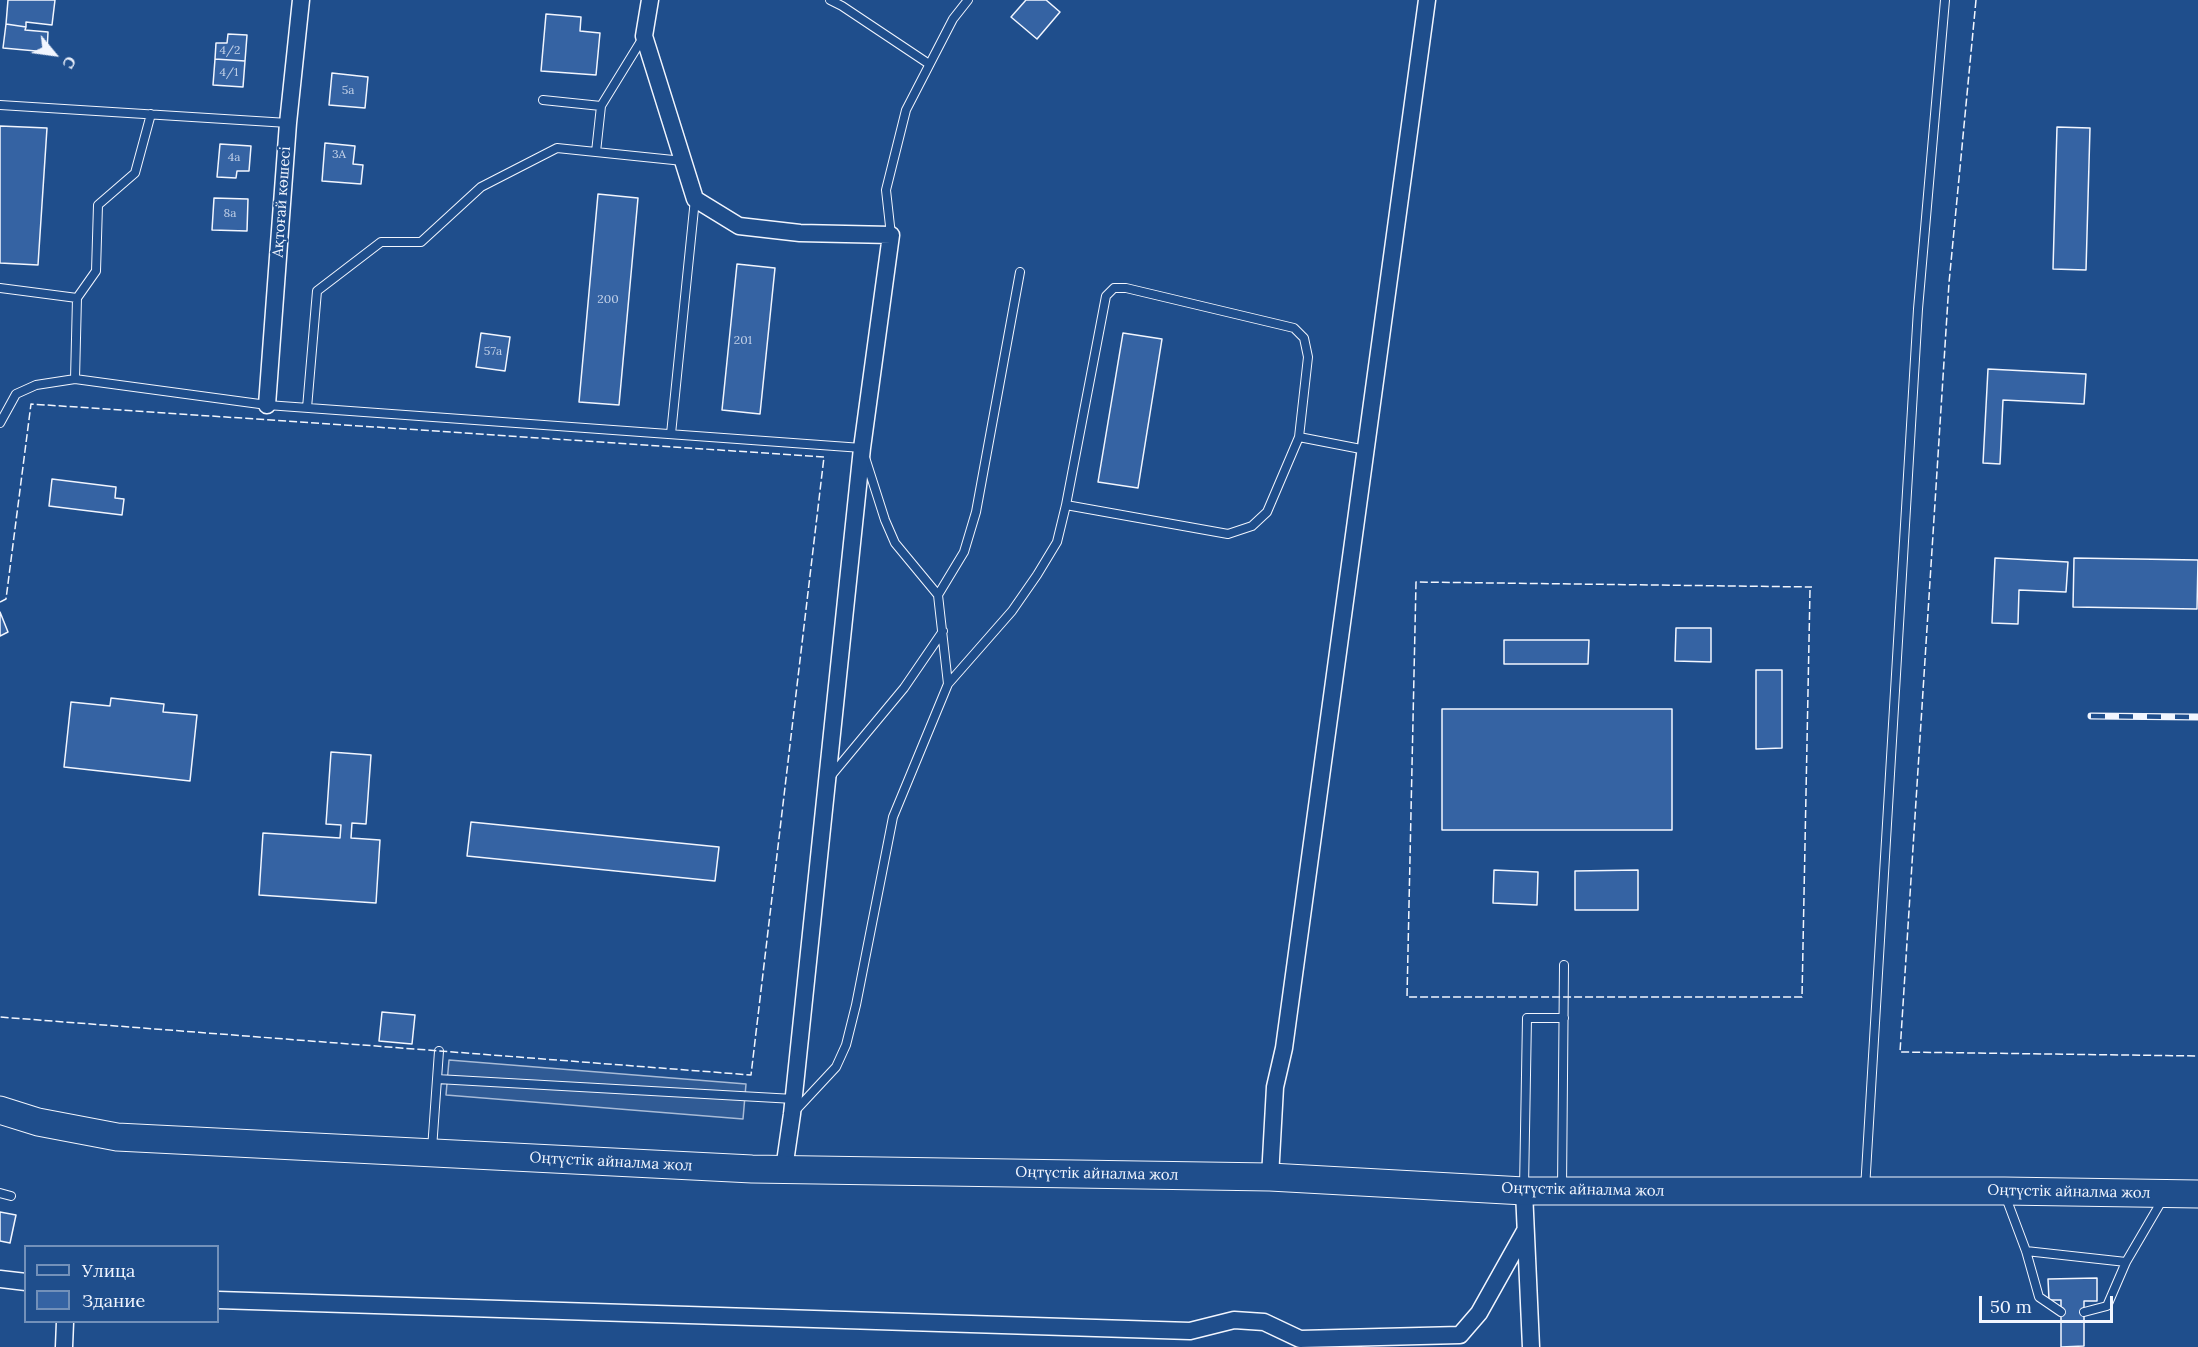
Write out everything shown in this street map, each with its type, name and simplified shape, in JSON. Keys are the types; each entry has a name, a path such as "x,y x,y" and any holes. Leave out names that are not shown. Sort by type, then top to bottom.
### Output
{"highway":[{"name":"Оңтүстік айналма жол","path":"0,1110 38,1122 117,1137 784,1169 1270,1177 1524,1191 2004,1191 2198,1194"}],"street":[{"name":"Ақтоғай көшесі","path":"267,405 288,123 301,0"},
{"path":"650,0 644,36 695,199 739,226 800,233 891,235 862,448 793,1106 784,1169"},
{"path":"1270,1177 1275,1087 1284,1048 1427,0"},
{"path":"1524,1191 1531,1347"},
{"path":"219,1300 1190,1331 1234,1320 1264,1323 1300,1339 1460,1335 1479,1313 1525,1231"},
{"path":"0,1279 24,1282"},
{"path":"64,1347 65,1323"}],"lane":[{"path":"830,0 930,64"},
{"path":"891,235 886,190 906,110 953,19 968,0"},
{"path":"1864,1192 1918,309 1945,0"},
{"path":"596,152 601,106 644,36"},
{"path":"543,100 601,106"},
{"path":"0,105 288,123"},
{"path":"75,379 77,297 96,271 98,205 135,173 151,114"},
{"path":"307,408 317,291 381,242 421,242 481,187 557,148 683,161"},
{"path":"671,434 695,199"},
{"path":"938,595 964,552 976,512 1020,272"},
{"path":"0,288 77,297"},
{"path":"437,1079 793,1106 836,1067 846,1046 893,817 948,684 1012,612 1057,542 1106,296 1114,288 1126,288 1294,328 1304,338 1308,357 1299,437 1267,512 1252,526 1228,534 1066,506"},
{"path":"0,423 16,394 36,385 75,379 267,405 862,448 885,520 895,543 938,595 948,684"},
{"path":"1299,437 1366,450"},
{"path":"827,780 904,688 943,631"},
{"path":"1562,1191 1564,965"},
{"path":"1524,1191 1527,1018 1564,1018"},
{"path":"431,1153 439,1051"},
{"path":"2004,1191 2026,1251 2039,1297 2061,1312"},
{"path":"0,1193 10,1196"},
{"path":"2084,1312 2107,1306 2126,1262 2166,1194"},
{"path":"2026,1251 2126,1262"}],"shaded area":[{"path":"449,1060 746,1084 743,1119 446,1095"}],"building":[{"path":"8,0 55,0 52,25 26,22 26,27 6,24"},
{"path":"1026,0 1046,0 1060,12 1037,39 1011,17"},
{"path":"546,14 581,17 580,31 600,33 596,75 541,71"},
{"path":"6,24 26,27 25,30 48,32 47,52 3,48"},
{"path":"228,34 247,35 245,61 215,59 216,43 227,43"},
{"path":"215,59 245,61 243,87 213,85"},
{"path":"332,73 368,77 365,108 329,105"},
{"path":"0,126 47,128 38,265 0,263"},
{"path":"2057,127 2090,128 2086,270 2053,269"},
{"path":"325,143 355,146 353,164 363,165 361,184 322,181"},
{"path":"220,144 251,146 249,171 237,171 236,178 217,177"},
{"path":"598,194 638,198 619,405 579,402"},
{"path":"214,198 248,199 247,231 212,230"},
{"path":"737,264 775,268 760,414 722,410"},
{"path":"481,333 510,337 505,371 476,367"},
{"path":"1123,333 1162,339 1138,488 1098,482"},
{"path":"1988,369 2086,374 2084,404 2003,400 2000,464 1983,463"},
{"path":"52,479 116,487 115,498 124,499 122,515 49,506"},
{"path":"1995,558 2068,562 2066,592 2019,590 2018,624 1992,623"},
{"path":"2074,558 2198,560 2197,609 2073,607"},
{"path":"0,612 8,632 0,636"},
{"path":"1676,628 1711,628 1711,662 1675,661"},
{"path":"1504,640 1589,640 1588,664 1504,664"},
{"path":"1756,670 1782,670 1782,748 1756,749"},
{"path":"111,698 164,704 163,712 197,715 190,781 64,767 71,702 110,706"},
{"path":"1442,709 1672,709 1672,830 1442,830"},
{"path":"331,752 371,755 366,824 352,823 351,838 380,840 376,903 259,895 263,833 340,838 341,825 326,824"},
{"path":"471,822 719,847 715,881 467,856"},
{"path":"1494,870 1538,872 1537,905 1493,903"},
{"path":"1638,870 1638,910 1575,910 1575,871"},
{"path":"382,1012 415,1015 412,1044 379,1041"},
{"path":"0,1212 16,1215 10,1243 0,1241"},
{"path":"2097,1278 2097,1301 2084,1301 2084,1346 2061,1347 2061,1300 2049,1300 2048,1279"}],"railway":[{"path":"2091,716 2198,717"}],"fence":[{"path":"1976,0 1949,283 1900,1052 2198,1056"},
{"path":"0,602 6,599 31,404 824,457 751,1075 0,1017"},
{"path":"1810,590 1802,997 1407,997 1416,582 1812,587"}]}
